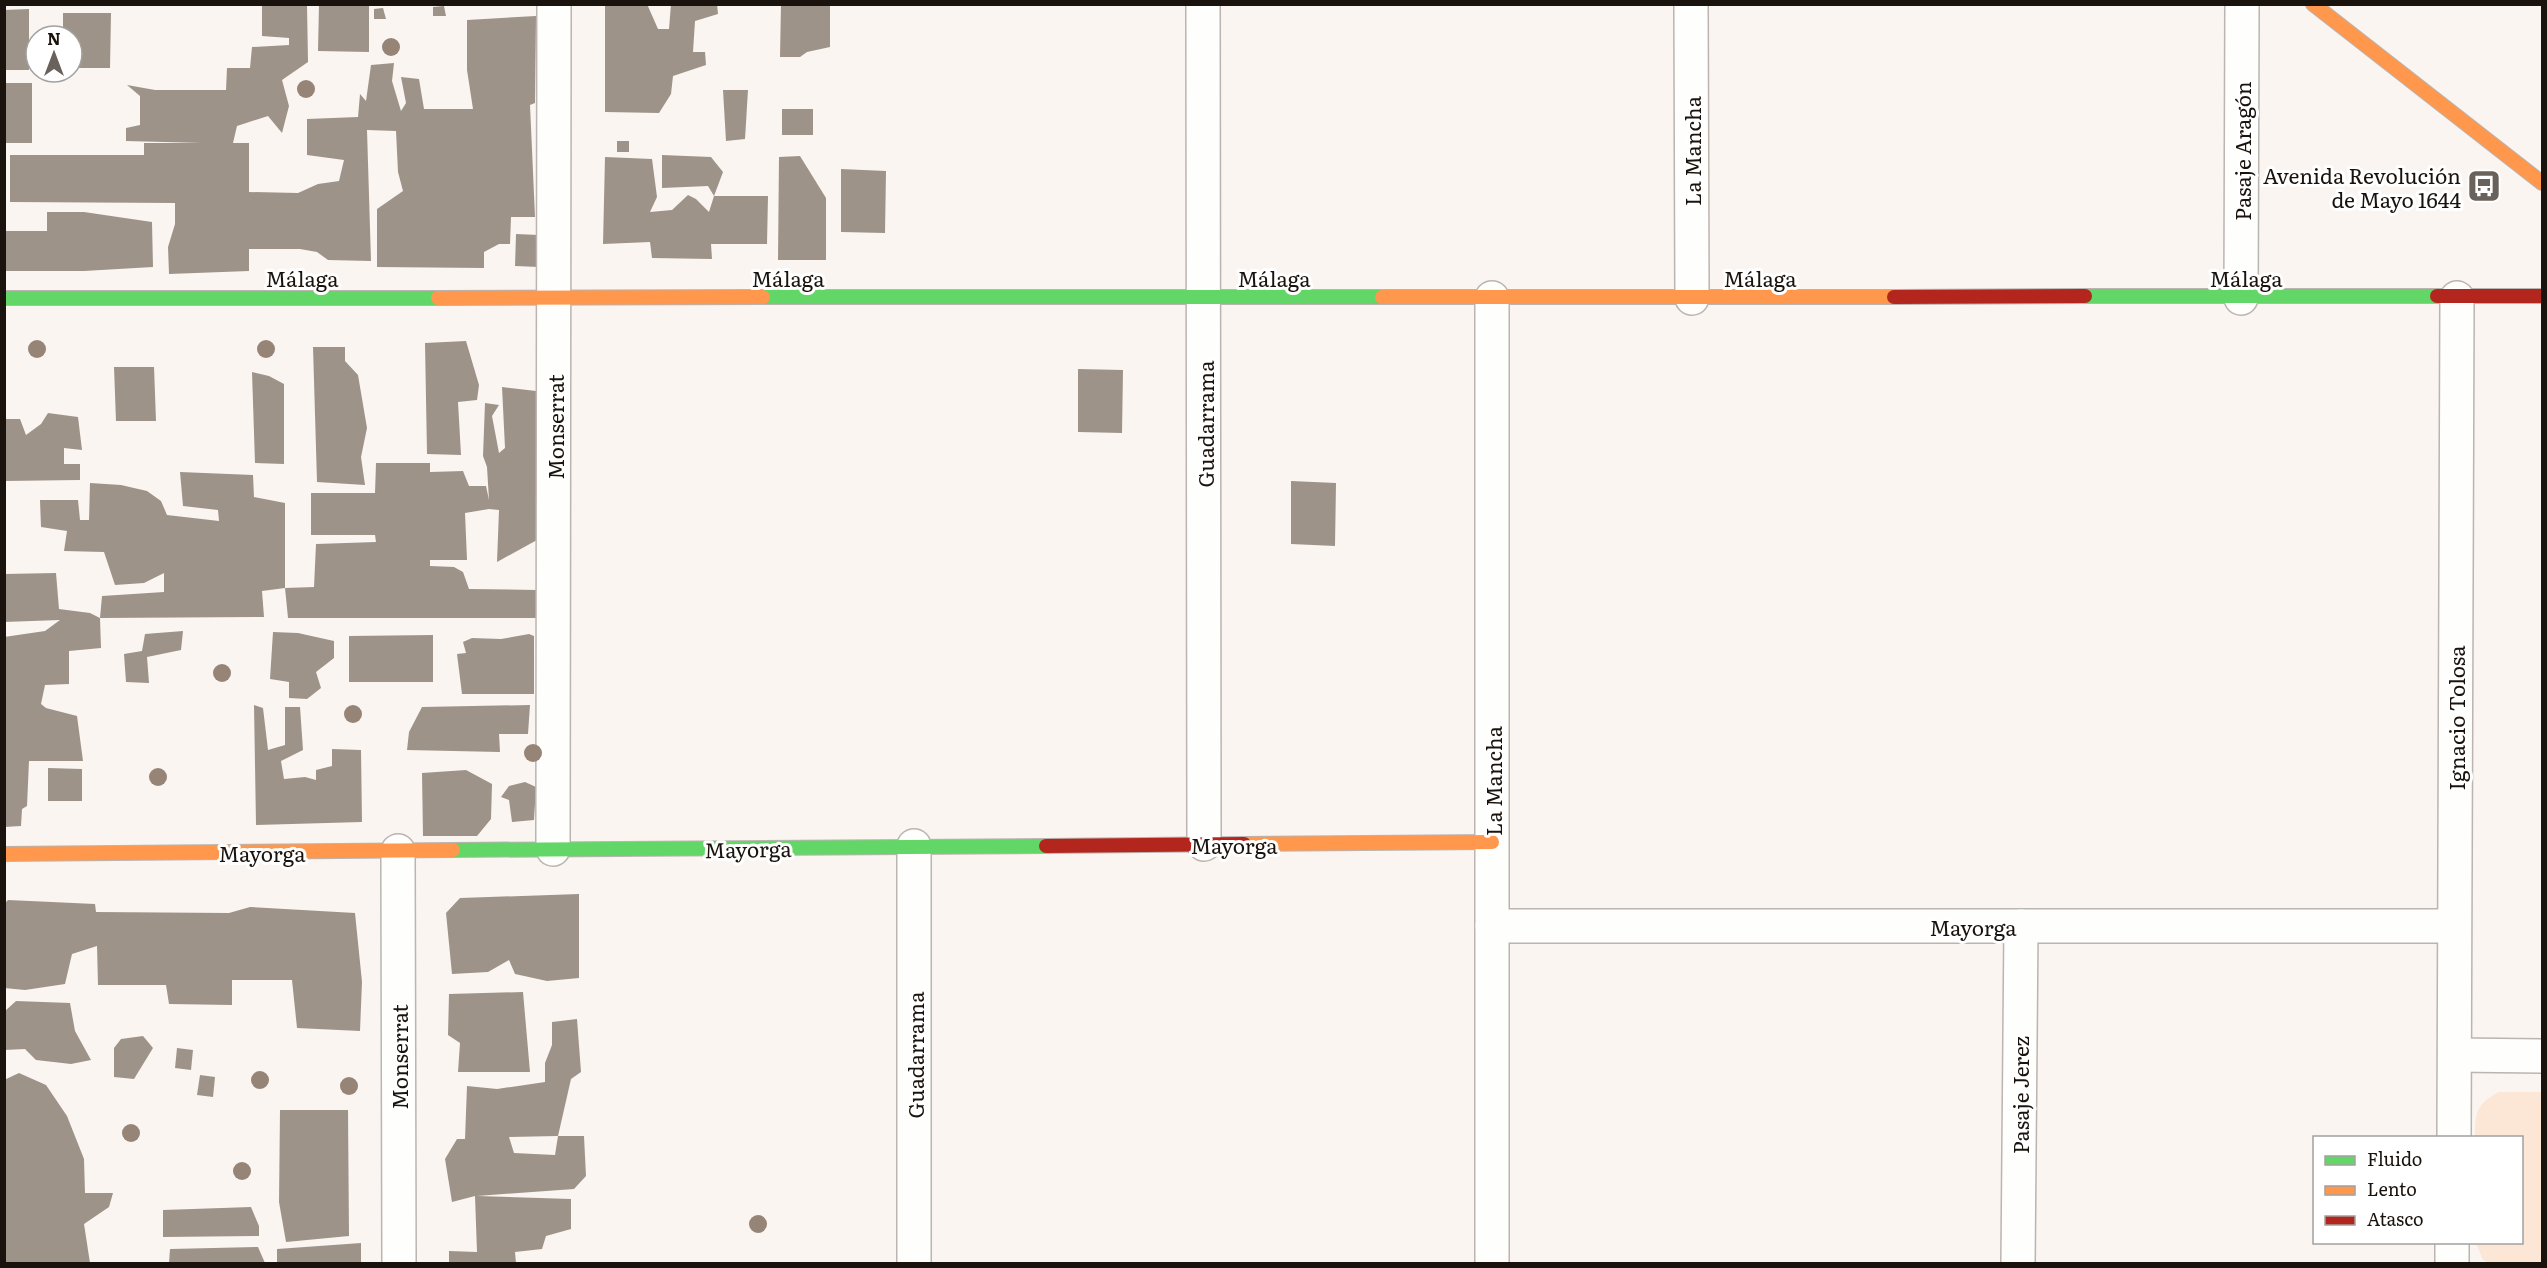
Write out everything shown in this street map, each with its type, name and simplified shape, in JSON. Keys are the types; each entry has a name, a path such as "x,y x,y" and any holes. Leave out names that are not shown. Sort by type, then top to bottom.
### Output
{"street":[{"name":"Monserrat","path":"553,849 554,4"},
{"name":"Guadarrama","path":"1203,4 1204,844"},
{"name":"La Mancha","path":"1691,4 1692,298"},
{"name":"Pasaje Aragón","path":"2241,298 2242,4"},
{"path":"2313,4 2542,183"},
{"name":"Málaga","path":"4,298 2542,297"},
{"name":"La Mancha","path":"1492,298 1492,1263"},
{"name":"Ignacio Tolosa","path":"2454,1136 2457,298"},
{"name":"Mayorga","path":"4,854 1492,842"},
{"name":"Guadarrama","path":"914,846 914,1263"},
{"name":"Monserrat","path":"398,851 399,1263"},
{"name":"Mayorga","path":"1492,926 2454,926"},
{"name":"Pasaje Jerez","path":"2018,1263 2021,926"},
{"path":"2455,1055 2542,1056"},
{"path":"2452,1244 2452,1263"}],"shaded area":[{"path":"2499,1092 2542,1092 2542,1263 2489,1263 2483,1260 2476,1244 2523,1244 2523,1136 2475,1136 2478,1110 2491,1096"}],"building":[{"path":"319,4 369,4 369,52 318,51"},
{"path":"605,4 647,4 658,29 669,29 671,4 717,4 718,14 695,21 693,52 705,52 706,65 673,76 671,94 659,113 605,112"},
{"path":"781,4 830,4 830,47 807,52 800,57 780,57"},
{"path":"262,5 307,5 308,62 282,80 289,106 282,133 268,116 237,126 233,143 249,143 249,192 298,193 318,184 339,181 344,160 307,155 307,119 358,117 360,94 366,101 371,65 394,63 392,81 401,111 406,103 401,77 419,79 424,109 473,109 467,70 467,20 536,16 535,103 530,105 535,217 511,217 510,244 499,244 484,252 484,268 377,267 377,209 403,191 398,172 396,131 367,130 371,261 328,260 317,252 300,249 249,249 249,271 169,274 168,247 175,224 175,203 10,202 10,155 144,155 144,143 202,143 126,141 126,128 140,125 140,96 127,85 155,90 226,90 227,68 250,68 252,47 289,45 289,38 262,36"},
{"path":"444,6 446,16 433,16 433,7"},
{"path":"383,8 386,19 374,19 374,9"},
{"path":"29,9 29,24 24,24 24,70 4,70 4,10"},
{"path":"63,13 111,13 110,68 84,68 84,24 63,24"},
{"path":"4,83 32,84 32,143 4,143"},
{"path":"723,90 748,90 745,139 726,141"},
{"path":"782,109 813,109 813,135 782,135"},
{"path":"617,141 629,141 629,152 617,152"},
{"path":"662,155 711,157 723,172 714,196 708,186 662,188"},
{"path":"800,156 826,198 826,260 778,260 779,157"},
{"path":"605,157 652,159 657,197 650,212 672,210 688,195 696,199 709,212 714,196 768,196 767,244 711,244 712,259 652,258 650,242 603,244"},
{"path":"841,169 886,171 885,233 841,232"},
{"path":"47,212 84,212 152,222 153,267 84,271 4,271 4,231 47,231"},
{"path":"516,234 539,235 539,267 515,266"},
{"path":"466,341 479,385 477,400 458,402 461,455 427,454 425,343"},
{"path":"313,347 345,347 345,361 358,375 367,428 361,457 365,485 317,482"},
{"path":"114,367 154,367 156,421 116,421"},
{"path":"1078,369 1123,370 1122,433 1078,432"},
{"path":"252,372 269,376 284,384 284,464 255,463"},
{"path":"502,387 536,391 539,471 537,540 497,562 499,510 489,509 465,513 467,560 430,560 430,566 454,567 463,572 469,589 536,590 536,618 288,618 285,588 314,587 316,544 376,542 375,535 311,535 311,493 375,493 376,463 430,463 430,472 463,471 469,486 486,486 489,500 487,467 483,456 485,403 499,405 492,416 499,453 505,448"},
{"path":"48,413 78,417 82,450 64,448 64,464 80,464 80,480 4,481 4,419 20,419 26,435 41,424"},
{"path":"180,472 253,475 254,497 285,503 285,588 262,591 264,617 100,618 102,596 164,592 164,573 144,583 115,585 104,552 64,551 67,531 41,527 40,500 78,500 80,520 89,520 90,483 121,485 147,491 161,501 167,515 219,521 218,510 183,506"},
{"path":"1291,481 1336,483 1335,546 1291,544"},
{"path":"56,573 59,609 90,613 100,618 101,648 69,651 69,684 45,685 41,704 46,708 77,716 83,761 29,761 27,806 22,809 21,826 4,827 4,637 45,631 60,620 4,622 4,574"},
{"path":"183,631 181,650 147,657 149,683 126,682 124,654 142,651 145,634"},
{"path":"273,632 298,633 334,641 334,658 316,672 321,688 307,699 289,698 289,682 270,679"},
{"path":"529,634 534,636 534,694 462,694 457,654 466,653 463,642 472,638 501,639"},
{"path":"433,635 433,682 349,682 349,636"},
{"path":"254,705 263,708 268,750 285,745 285,707 300,707 303,750 281,761 284,779 305,777 316,780 316,770 332,766 332,749 361,750 362,822 256,825"},
{"path":"530,705 528,734 499,734 500,752 407,750 409,732 422,707"},
{"path":"48,768 82,769 82,801 48,801"},
{"path":"466,770 492,784 491,819 477,836 423,836 422,773"},
{"path":"525,782 536,787 534,820 512,822 509,800 501,797 509,786"},
{"path":"579,894 579,978 547,981 515,974 509,960 488,972 452,974 446,913 460,898"},
{"path":"8,900 95,904 96,912 229,913 250,907 355,913 362,982 360,1031 297,1028 292,980 232,980 232,1005 169,1004 166,985 98,985 97,946 72,954 65,984 25,990 4,988 4,904"},
{"path":"523,992 530,1072 458,1072 460,1043 448,1035 449,994"},
{"path":"16,1001 70,1003 75,1031 91,1060 71,1064 36,1060 25,1049 4,1050 4,1012"},
{"path":"577,1019 581,1072 571,1079 558,1136 584,1136 586,1176 574,1189 477,1196 571,1199 571,1229 546,1236 542,1249 515,1252 516,1263 449,1263 449,1251 477,1252 475,1196 452,1202 445,1159 457,1139 465,1139 467,1086 497,1089 545,1082 545,1063 552,1045 552,1022","holes":["558,1136 555,1155 514,1153 509,1137"]},
{"path":"143,1036 153,1048 134,1079 114,1077 114,1048 121,1039"},
{"path":"177,1048 193,1050 191,1070 175,1068"},
{"path":"19,1073 46,1085 67,1116 84,1159 85,1193 113,1193 109,1207 84,1224 90,1263 4,1263 4,1080"},
{"path":"200,1075 215,1077 213,1097 197,1095"},
{"path":"280,1110 348,1110 349,1236 286,1242 279,1202"},
{"path":"251,1207 259,1226 259,1236 163,1237 163,1210"},
{"path":"361,1243 361,1263 277,1263 277,1249"},
{"path":"258,1247 265,1263 169,1263 170,1249"}],"traffic: fast":[{"path":"2085,296 2437,296"},
{"path":"763,297 1382,297"},
{"path":"4,298 438,298"},
{"path":"453,850 1046,846"}],"traffic: slow":[{"path":"2313,4 2542,183"},
{"path":"438,298 763,297"},
{"path":"1382,297 1894,297"},
{"path":"1244,844 1492,842"},
{"path":"4,854 453,850"}],"traffic: jam":[{"path":"1894,297 2085,296"},
{"path":"2437,296 2542,296"},
{"path":"1046,846 1244,844"}],"place":[{"name":"Avenida Revolución de Mayo 1644","path":"2484,186"}]}
